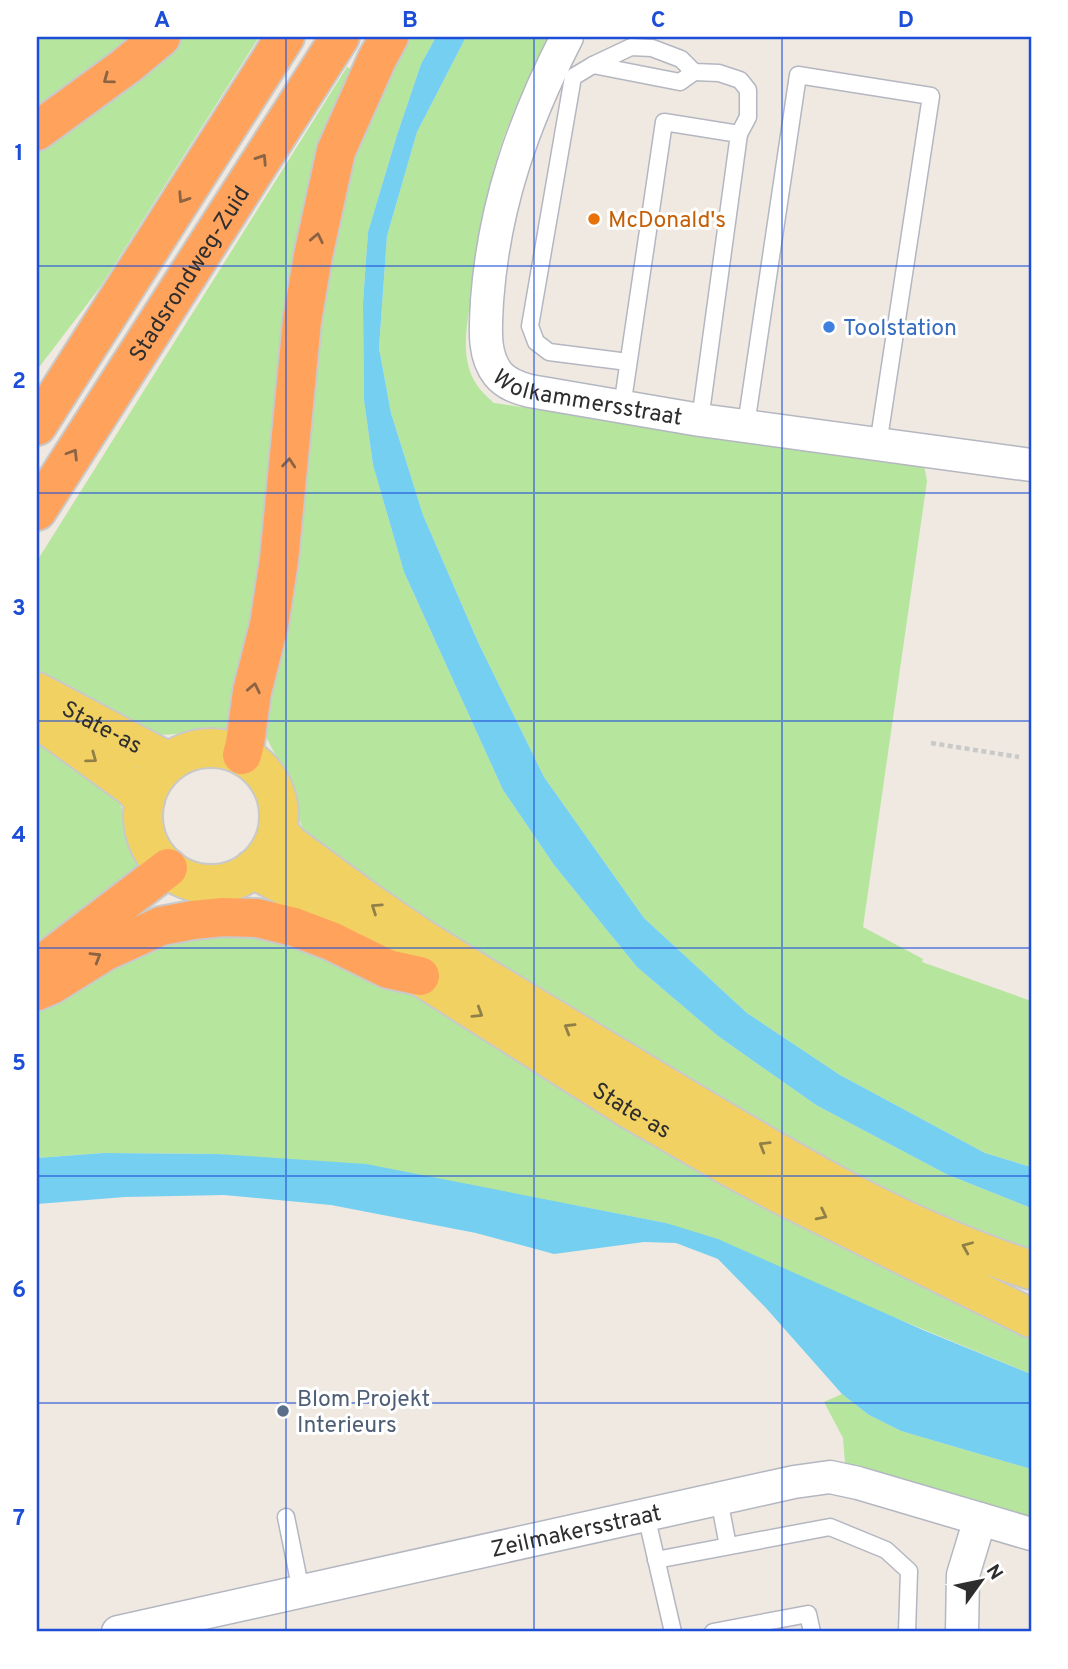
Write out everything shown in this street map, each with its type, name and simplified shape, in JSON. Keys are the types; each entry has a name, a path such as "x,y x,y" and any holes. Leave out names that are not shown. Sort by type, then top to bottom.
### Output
{"highway":[{"path":"37,131 161,37"},
{"name":"Stadsrondweg-Zuid","path":"37,426 285,37"},
{"name":"Stadsrondweg-Zuid","path":"37,511 340,37"},
{"path":"242,755 279,561 302,321 313,256 336,151 389,37"},
{"path":"37,968 168,868"},
{"path":"37,991 104,953 161,926 223,917 257,918 293,927 388,969 420,976"}],"main road":[{"name":"State-as","path":"37,692 169,762"},
{"name":"State-as","path":"37,718 131,786 145,800"},
{"path":"212,747 242,755 257,765 276,795 278,831 272,845 265,858 241,877 211,884 181,877 157,858 144,830 145,800 150,785 158,772 169,762 197,749 212,747"},
{"name":"State-as","path":"278,831 289,844 421,938 770,1150 914,1225 986,1255 1031,1270"},
{"name":"State-as","path":"253,869 310,899 379,942 420,976 628,1108 793,1200 1031,1318"}],"street":[{"name":"Wolkammersstraat","path":"567,37 537,101 506,184 495,237 485,328 489,356 498,374 508,383 530,391 622,407 1031,465"},
{"name":"Zeilmakersstraat","path":"118,1632 794,1482 830,1477 1031,1534"},
{"path":"961,1632 963,1575 981,1519"}],"lane":[{"path":"628,362 549,352 536,342 530,326 573,77 631,47 652,48 681,59 694,72"},
{"path":"593,65 680,82 694,72 719,73 740,80 748,90 748,117 739,134 700,420"},
{"path":"746,425 798,75 931,96 878,444"},
{"path":"622,407 664,122 739,134"},
{"path":"719,1499 728,1546"},
{"path":"646,1516 673,1632"},
{"path":"286,1517 301,1591"},
{"path":"656,1559 830,1527 886,1550 909,1571 907,1632"},
{"path":"713,1632 808,1614 812,1632"}],"path":[{"path":"931,743 1019,757"}],"green space":[{"path":"37,37 140,37 37,115"},
{"path":"178,37 259,37 101,286 37,370 37,144"},
{"path":"401,37 436,37 421,64 368,232 363,303 364,400 373,465 404,572 503,790 554,865 637,967 718,1036 816,1105 946,1174 1031,1208 1031,1258 918,1212 474,958 305,834 292,785 264,729 305,385 349,161"},
{"path":"466,37 548,37 516,107 496,161 488,193 467,322 468,366 480,389 494,403 924,465 927,481 863,927 923,959 922,962 1031,1001 1031,1167 985,1153 840,1075 747,1013 644,918 544,777 478,642 423,515 391,413 379,348 387,236 417,132"},
{"path":"347,67 358,73 276,482 231,735 218,732 194,735 193,730 170,734 146,733 37,673 37,561"},
{"path":"37,730 118,800 123,811 125,829 130,829 138,853 147,866 37,956"},
{"path":"251,931 405,989 1031,1334 1031,1374 666,1223 568,1204 217,1154 104,1153 37,1158 37,1005 148,942"},
{"path":"842,1394 869,1415 901,1431 1031,1469 1031,1517 845,1463 843,1438 824,1402"}],"water":[{"path":"436,37 466,37 417,132 387,236 379,348 391,413 423,515 478,642 544,777 644,918 747,1013 840,1075 985,1153 1031,1167 1031,1208 946,1174 816,1105 718,1036 637,967 554,865 503,790 404,572 373,465 364,400 363,303 368,232 421,64"},
{"path":"104,1153 217,1154 366,1164 666,1223 718,1239 923,1330 1031,1374 1031,1469 901,1431 869,1415 842,1394 766,1308 718,1259 676,1243 644,1242 554,1254 476,1233 331,1205 224,1195 125,1197 37,1204 37,1158"}],"place":[{"name":"McDonald's","path":"594,219"},
{"name":"Toolstation","path":"829,327"},
{"name":"Blom Projekt Interieurs","path":"283,1411"}]}
